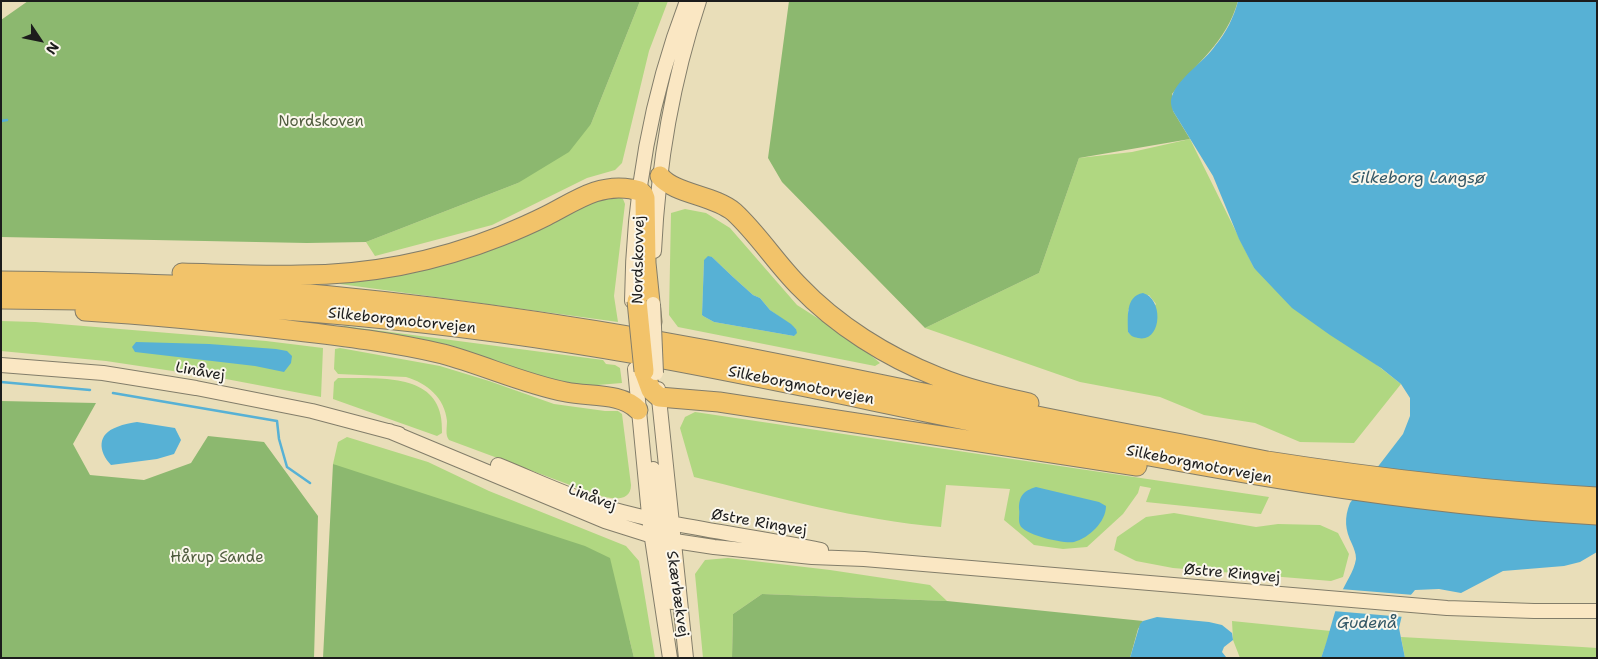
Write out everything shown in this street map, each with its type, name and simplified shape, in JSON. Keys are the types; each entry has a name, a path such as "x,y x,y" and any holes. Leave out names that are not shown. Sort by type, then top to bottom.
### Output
{"highway":[{"path":"1,273 302,275 344,273 430,259 493,239 539,219 594,191 618,187 648,194 706,198 733,211 799,287 866,341 890,354 938,377 988,393 1224,452"},
{"path":"648,194 643,303 648,380"},
{"path":"632,258 643,303 655,339"},
{"name":"Silkeborgmotorvejen","path":"1,281 167,285 277,291 448,308 532,320 704,349 976,405 1224,452 1258,474"},
{"name":"Silkeborgmotorvejen","path":"1,298 175,302 279,309 370,317 528,336 702,366 1019,431 1258,474 1455,485 1597,498"},
{"path":"1,307 202,320 360,339 442,354 552,389 619,399 628,402 638,410"},
{"path":"589,395 648,380 729,404 1258,474 1295,490 1396,496 1484,506 1597,515"}],"main road":[{"name":"Nordskovvej","path":"648,194 653,111 666,62 687,1"},
{"name":"Nordskovvej","path":"632,258 689,33 699,1"},
{"path":"655,339 648,380 638,410 649,450 663,530"},
{"name":"Linåvej","path":"1,364 103,373 196,388 312,411 428,440 663,530"},
{"path":"648,380 663,530"},
{"name":"Linåvej","path":"390,431 605,521 663,530"},
{"name":"Østre Ringvej","path":"663,530 698,529 786,543 864,559"},
{"name":"Østre Ringvej","path":"663,530 812,557 864,559 1447,608 1597,611"},
{"name":"Skærbækvej","path":"663,530 654,553 670,658"},
{"name":"Skærbækvej","path":"663,530 685,658"}],"green space":[{"name":"Nordskoven","path":"28,1 640,1 591,124 569,152 518,183 366,242 307,243 1,237 1,20"},
{"path":"640,1 668,1 649,51 622,163 615,170 587,178 492,225 375,256 366,242 518,183 591,124"},
{"path":"789,1 1238,1 1226,29 1210,51 1172,94 1173,111 1190,139 1079,158 1039,273 925,328 782,182 768,158"},
{"path":"1190,139 1254,268 1401,384 1354,443 1300,442 1255,423 1204,415 1160,397 1080,382 925,328 1039,273 1079,158 1132,152","holes":["1149,295 1156,304 1131,335 1128,332 1128,310"]},
{"path":"617,196 623,199 625,204 614,296 618,322 340,284 341,278 598,198"},
{"path":"685,209 706,213 730,228 797,305 855,342 880,363 875,366 678,327 669,315 671,213","holes":["712,257 753,295 760,298 770,310 796,329 794,336 714,322 703,316 704,260"]},
{"path":"1,321 35,322 266,341 323,348 321,397 226,379 106,361 1,351"},
{"path":"344,326 603,360 606,364 615,365 620,368 622,383 585,386 557,381 472,354 342,331"},
{"path":"340,348 440,366 554,404 618,411 622,414 631,485 628,495 613,498 597,495 449,440 446,413 443,405 428,387 406,377 338,374 334,369 335,349"},
{"path":"338,378 391,379 422,389 433,398 440,413 442,433 437,436 333,399 334,382"},
{"name":"Hårup Sande","path":"1,401 96,403 73,444 90,475 144,480 191,463 208,436 264,442 318,516 314,658 1,658"},
{"path":"695,412 1269,497 1261,514 1146,502 1151,488 1140,486 1138,493 1123,514 1087,547 1063,549 1034,545 1004,520 1010,489 946,485 941,527 910,524 848,513 694,477 680,428 685,417"},
{"path":"347,437 428,462 489,491 626,546 639,561 655,658 634,658 629,637 333,464 338,442"},
{"path":"333,464 585,546 610,558 634,658 323,658"},
{"path":"1174,513 1256,527 1278,524 1320,525 1338,533 1349,554 1343,577 1331,581 1173,568 1136,561 1114,550 1117,537 1146,517"},
{"path":"728,558 830,570 930,585 947,601 762,594 733,614 732,658 703,658 695,574 705,560"},
{"path":"762,594 947,601 1143,621 1138,629 1130,658 732,658 733,614"},
{"path":"1232,621 1331,631 1321,658 1240,658 1233,640"},
{"path":"1401,637 1597,648 1597,658 1405,658"}],"water":[{"name":"Silkeborg Langsø","path":"1238,1 1597,1 1597,552 1580,562 1564,566 1503,571 1461,593 1439,589 1415,590 1405,602 1399,628 1405,658 1321,658 1338,602 1356,559 1347,529 1348,508 1403,434 1410,416 1410,398 1401,384 1381,368 1292,308 1254,268 1239,239 1213,176 1173,111 1171,98 1175,89 1219,41 1229,25"},
{"path":"708,256 712,257 753,295 760,298 770,310 791,324 797,333 794,336 714,322 703,316 704,260"},
{"path":"1143,293 1150,297 1154,303 1157,311 1157,320 1156,328 1152,334 1146,338 1138,338 1128,332 1128,314 1133,298"},
{"path":"136,342 209,344 276,349 287,351 292,356 291,363 284,372 255,366 135,352 132,347"},
{"path":"137,422 175,428 181,440 174,454 157,459 111,465 102,449 103,438 110,430"},
{"path":"1036,487 1099,502 1106,506 1103,518 1091,533 1074,542 1054,540 1029,532 1020,525 1019,504 1021,497 1028,490"},
{"path":"1157,617 1222,625 1232,633 1233,640 1224,647 1222,652 1226,657 1239,658 1130,658 1140,624 1143,621"}],"pier":[{"path":"1340,589 1414,595 1407,602 1404,617 1333,611"}],"waterway":[{"path":"1,121 7,120"},
{"path":"1,382 90,390"},
{"path":"113,393 277,421 279,439 287,467 310,483"}],"water label":[{"name":"Gudenå","path":"1367,624"}]}
